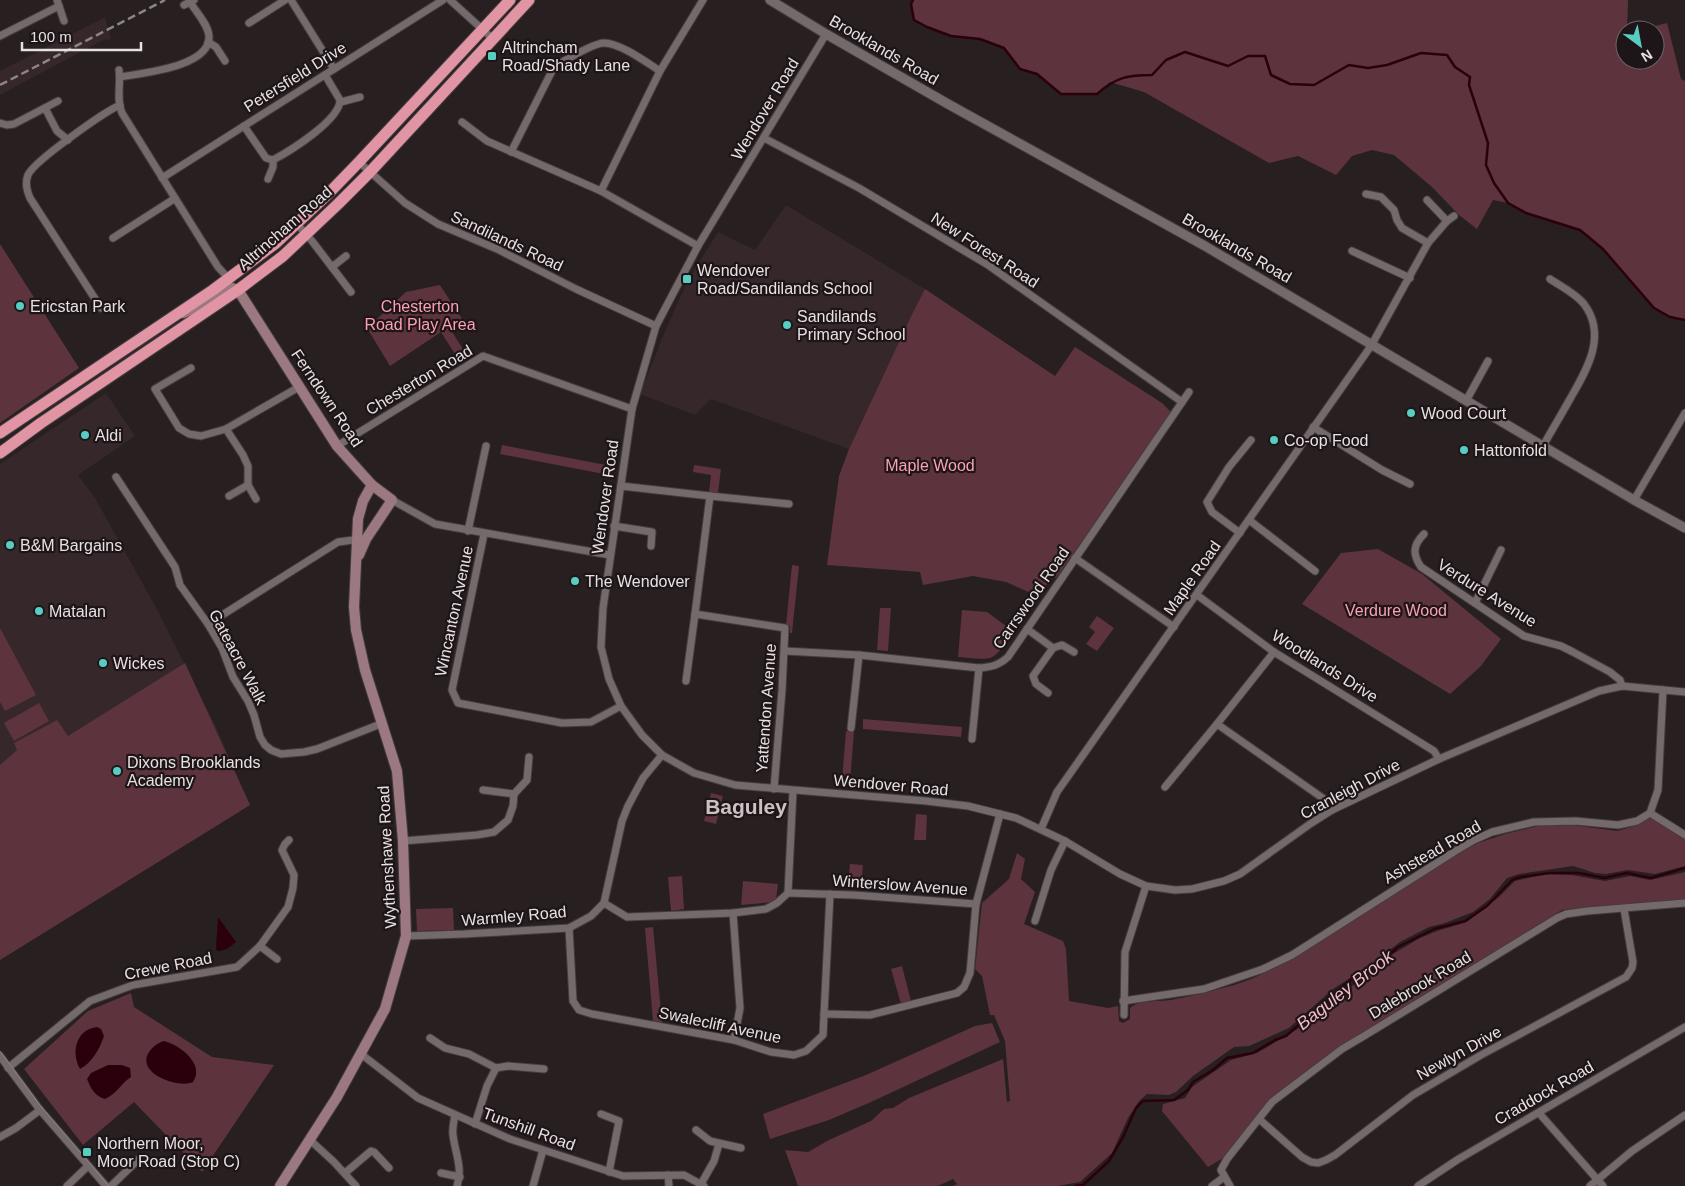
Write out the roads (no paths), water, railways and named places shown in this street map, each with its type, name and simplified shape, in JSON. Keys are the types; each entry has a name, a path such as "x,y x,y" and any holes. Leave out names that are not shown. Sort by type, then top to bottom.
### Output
{"highway":[{"name":"Altrincham Road","path":"0,433 229,279 276,243 359,162 510,0"},
{"name":"Altrincham Road","path":"0,453 41,423 238,290 283,256 370,172 529,0"}],"main road":[{"path":"177,314 198,307 229,287 238,290"},
{"name":"Ferndown Road","path":"238,290 338,446 372,485 392,500"},
{"name":"Wythenshawe Road","path":"280,1186 310,1140 361,1054 385,1009 406,936 403,841 397,770 364,670 356,630 354,598 356,560 361,539 358,520 363,501 372,485"},
{"path":"361,539 392,500"}],"street":[{"path":"249,23 285,0"},
{"path":"291,0 334,70"},
{"name":"Petersfield Drive","path":"162,178 443,0"},
{"path":"450,0 493,39"},
{"path":"601,192 660,71 703,0"},
{"name":"Brooklands Road","path":"770,0 956,109 1205,246 1371,346 1685,528"},
{"path":"190,2 209,35 203,52 187,62 167,69 119,73 120,105 126,119 218,267 238,290"},
{"path":"0,35 58,3 64,21"},
{"name":"Wendover Road","path":"826,34 698,246 656,326 632,409 610,555 603,608 601,647 609,679 621,706 642,735 662,755 694,773 715,781 735,786 968,806 1016,818 1041,829"},
{"path":"208,42 216,47 225,61"},
{"path":"511,152 554,67 578,53 602,42 617,46 660,71"},
{"path":"325,75 341,102"},
{"path":"273,160 315,133 335,112 341,102 360,97"},
{"path":"0,123 14,124 58,101"},
{"path":"101,308 28,192 27,180 33,168 105,113 120,105"},
{"path":"45,108 57,131 68,140"},
{"path":"462,122 487,141 601,192 698,246"},
{"path":"244,126 264,156 273,160"},
{"name":"New Forest Road","path":"764,138 859,188 988,265 1182,402"},
{"path":"268,179 273,167 273,160"},
{"name":"Sandilands Road","path":"359,162 405,202 438,224 497,249 576,289 656,326"},
{"path":"1366,194 1381,197 1394,210 1402,228 1428,244"},
{"path":"113,238 174,198"},
{"path":"1428,200 1447,221"},
{"name":"Maple Road","path":"1041,829 1057,792 1371,346 1428,244 1447,221 1454,216"},
{"path":"297,224 351,292"},
{"path":"1352,251 1410,278"},
{"path":"332,267 346,256"},
{"path":"1543,446 1585,374 1591,360 1594,343 1592,321 1584,305 1572,293 1550,279"},
{"name":"Chesterton Road","path":"338,446 483,356 632,409"},
{"path":"1466,401 1488,361"},
{"path":"191,368 155,389 180,428 189,434 201,436 226,429 299,387"},
{"name":"Carrswood Road","path":"784,651 858,655 978,668 992,667 1000,664 1008,657 1189,392"},
{"path":"1634,500 1685,413"},
{"path":"1313,427 1382,470 1410,484"},
{"path":"226,429 248,466 248,484 256,499"},
{"path":"1240,532 1212,512 1207,502 1229,468 1251,440"},
{"path":"468,530 486,446"},
{"name":"Gateacre Walk","path":"116,477 175,568 180,585 208,624 222,648 233,677 248,701 254,715 260,737 271,750 281,754 317,749 383,723"},
{"path":"229,496 248,484"},
{"path":"621,486 789,504"},
{"path":"686,681 710,496"},
{"name":"Ferndown Road","path":"392,500 435,524 610,555"},
{"path":"1249,520 1315,571"},
{"path":"614,526 652,532 651,546"},
{"name":"Wincanton Avenue","path":"484,534 452,690 458,703 562,723 592,722 621,706"},
{"name":"Verdure Avenue","path":"1424,534 1415,549 1414,557 1421,567 1524,636 1560,646 1610,672 1620,680 1622,686"},
{"path":"208,624 338,542 361,539"},
{"path":"1475,603 1501,550"},
{"path":"1075,558 1174,627"},
{"name":"Woodlands Drive","path":"1197,595 1274,652 1434,751 1439,759"},
{"name":"Yattendon Avenue","path":"695,614 785,628 774,789"},
{"path":"1027,629 1053,648"},
{"path":"1048,693 1036,684 1033,676 1053,648 1062,645 1074,652"},
{"path":"1165,787 1274,652"},
{"path":"851,728 858,655"},
{"path":"972,739 978,668"},
{"name":"Cranleigh Drive","path":"1041,829 1120,874 1146,886 1176,890 1192,889 1224,881 1248,869 1332,810 1439,759 1600,691 1622,686 1685,692"},
{"path":"1663,690 1658,790 1650,813 1685,835"},
{"path":"1217,724 1324,799 1332,810"},
{"path":"662,755 643,778 625,813 604,903 627,918 733,913 766,909 777,904 788,893 794,791"},
{"path":"403,841 494,832 508,820 513,806 514,794 527,780 529,757"},
{"path":"482,790 514,794"},
{"name":"Ashstead Road","path":"1124,1001 1204,989 1264,969 1292,954 1457,850 1492,832 1534,822 1576,821 1618,825 1637,821 1650,813"},
{"name":"Winterslow Avenue","path":"788,893 976,904 1000,814"},
{"name":"Crewe Road","path":"8,1068 90,1001 133,985 237,967 260,946 288,907 294,875 282,850 289,840"},
{"path":"1035,921 1051,870 1065,841"},
{"path":"1124,1015 1125,952 1146,886"},
{"name":"Swalecliff Avenue","path":"569,928 573,1001 579,1010 734,1040 771,1052 794,1055 806,1051 823,1036 830,894"},
{"name":"Warmley Road","path":"406,936 569,928 592,916 604,903"},
{"name":"Dalebrook Road","path":"1224,1177 1221,1170 1227,1159 1272,1102 1342,1049 1556,918 1566,914 1685,903"},
{"path":"824,1014 870,1015 957,993 964,987 970,973 976,904"},
{"name":"Newlyn Drive","path":"1258,1119 1311,1162 1318,1163 1335,1155 1413,1095 1481,1055 1626,977 1632,968 1633,962 1624,908"},
{"path":"733,913 740,1008 734,1040"},
{"path":"260,946 277,960"},
{"name":"Craddock Road","path":"1418,1186 1457,1160 1685,1027"},
{"path":"430,1038 445,1048 469,1054 496,1068 508,1066 544,1069"},
{"name":"Tunshill Road","path":"361,1054 418,1098 475,1124 543,1150 623,1176 684,1175 702,1185"},
{"path":"0,1056 40,1110 106,1186"},
{"path":"475,1124 487,1086 496,1068"},
{"path":"0,1136 16,1128 40,1110"},
{"path":"1539,1112 1603,1186"},
{"path":"601,1114 619,1121 609,1172"},
{"path":"455,1115 453,1134 457,1149 460,1177 457,1186"},
{"path":"1590,1186 1632,1151 1685,1115"},
{"path":"696,1130 702,1136 719,1144 728,1144 741,1148"},
{"path":"310,1140 322,1149 356,1186"},
{"path":"702,1185 714,1161 719,1144"},
{"path":"533,1186 543,1150"},
{"path":"344,1173 371,1151 388,1168"},
{"path":"111,1186 139,1159"},
{"path":"67,1186 88,1166"},
{"path":"441,1174 460,1177"},
{"path":"668,1175 669,1186"},
{"path":"1212,1186 1224,1177 1230,1186"}],"waterway":[{"path":"913,0 911,4 914,20 951,36 980,39 1004,48 1020,69 1037,74 1061,94 1097,94 1110,84 1123,78 1152,75 1166,60 1185,52 1228,66 1248,56 1265,56 1271,75 1290,84 1314,85 1349,65 1368,68 1387,65 1421,53 1447,55 1455,67 1470,77 1469,85 1488,143 1486,165 1494,183 1508,203 1526,213 1580,230 1603,249 1654,308 1670,317 1685,320"},
{"name":"Baguley Brook","path":"1075,1186 1083,1185 1109,1161 1123,1137 1136,1108 1143,1101 1174,1100 1188,1090 1193,1082 1213,1070 1227,1058 1253,1053 1286,1036 1350,980 1373,969 1398,947 1434,929 1465,921 1487,906 1512,880 1520,877 1550,873 1579,873 1604,878 1627,873 1651,878 1685,868"}],"tram line":[{"path":"0,1051 39,1104 109,1186"}],"railway":[{"path":"0,85 165,0"}],"place":[{"name":"Altrincham Road/Shady Lane","path":"492,56"},
{"name":"Wendover Road/Sandilands School","path":"687,279"},
{"name":"Ericstan Park","path":"20,306"},
{"name":"Sandilands Primary School","path":"787,325"},
{"name":"Wood Court","path":"1411,413"},
{"name":"Aldi","path":"85,435"},
{"name":"Co-op Food","path":"1274,440"},
{"name":"Hattonfold","path":"1464,450"},
{"name":"B&M Bargains","path":"10,545"},
{"name":"The Wendover","path":"575,581"},
{"name":"Matalan","path":"39,611"},
{"name":"Wickes","path":"103,663"},
{"name":"Dixons Brooklands Academy","path":"117,771"},
{"name":"Northern Moor, Moor Road (Stop C)","path":"87,1152"}],"district":[{"name":"Baguley","path":"746,806"}],"park label":[{"name":"Chesterton Road Play Area","path":"420,315"},
{"name":"Maple Wood","path":"930,465"},
{"name":"Verdure Wood","path":"1396,610"}]}
